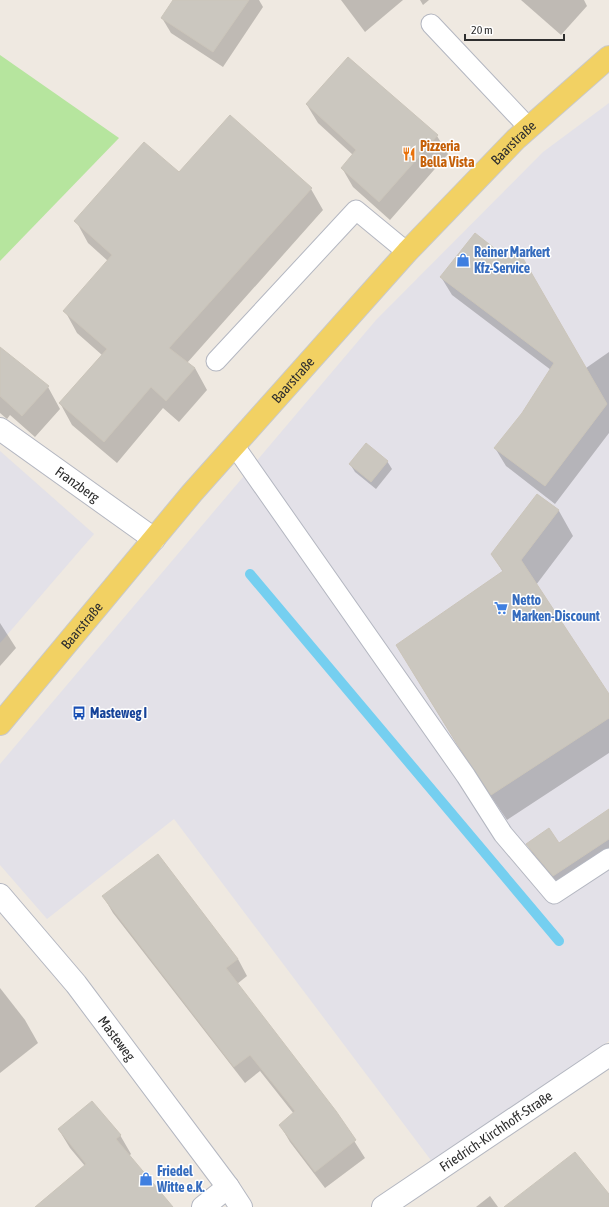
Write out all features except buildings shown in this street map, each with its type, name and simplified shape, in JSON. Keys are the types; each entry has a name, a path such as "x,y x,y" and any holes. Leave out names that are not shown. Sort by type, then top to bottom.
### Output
{"main road":[{"name":"Baarstraße","path":"0,724 234,445 407,252 529,128 609,57"}],"street":[{"name":"Franzberg","path":"0,429 154,539"},
{"name":"Masteweg","path":"0,895 76,984 228,1187 241,1207"},
{"name":"Friedrich-Kirchhoff-Straße","path":"383,1207 609,1055"},
{"path":"203,1207 228,1187"}],"lane":[{"path":"431,24 529,128"},
{"path":"216,361 356,210 407,252"},
{"path":"234,445 466,776 503,834 554,894 609,858"}],"shaded area":[{"path":"609,103 609,1041 433,1163 174,819 47,919 0,865 0,764 376,320 543,152"},
{"path":"0,451 94,534 0,643"}],"green space":[{"path":"0,55 119,138 0,261"}],"waterway":[{"path":"250,574 559,941"}],"place":[{"name":"Pizzeria Bella Vista","path":"409,154"},
{"name":"Reiner Markert Kfz-Service","path":"463,260"},
{"name":"Netto Marken-Discount","path":"501,608"},
{"name":"Masteweg I","path":"79,713"},
{"name":"Friedel Witte e.K.","path":"146,1179"}]}
